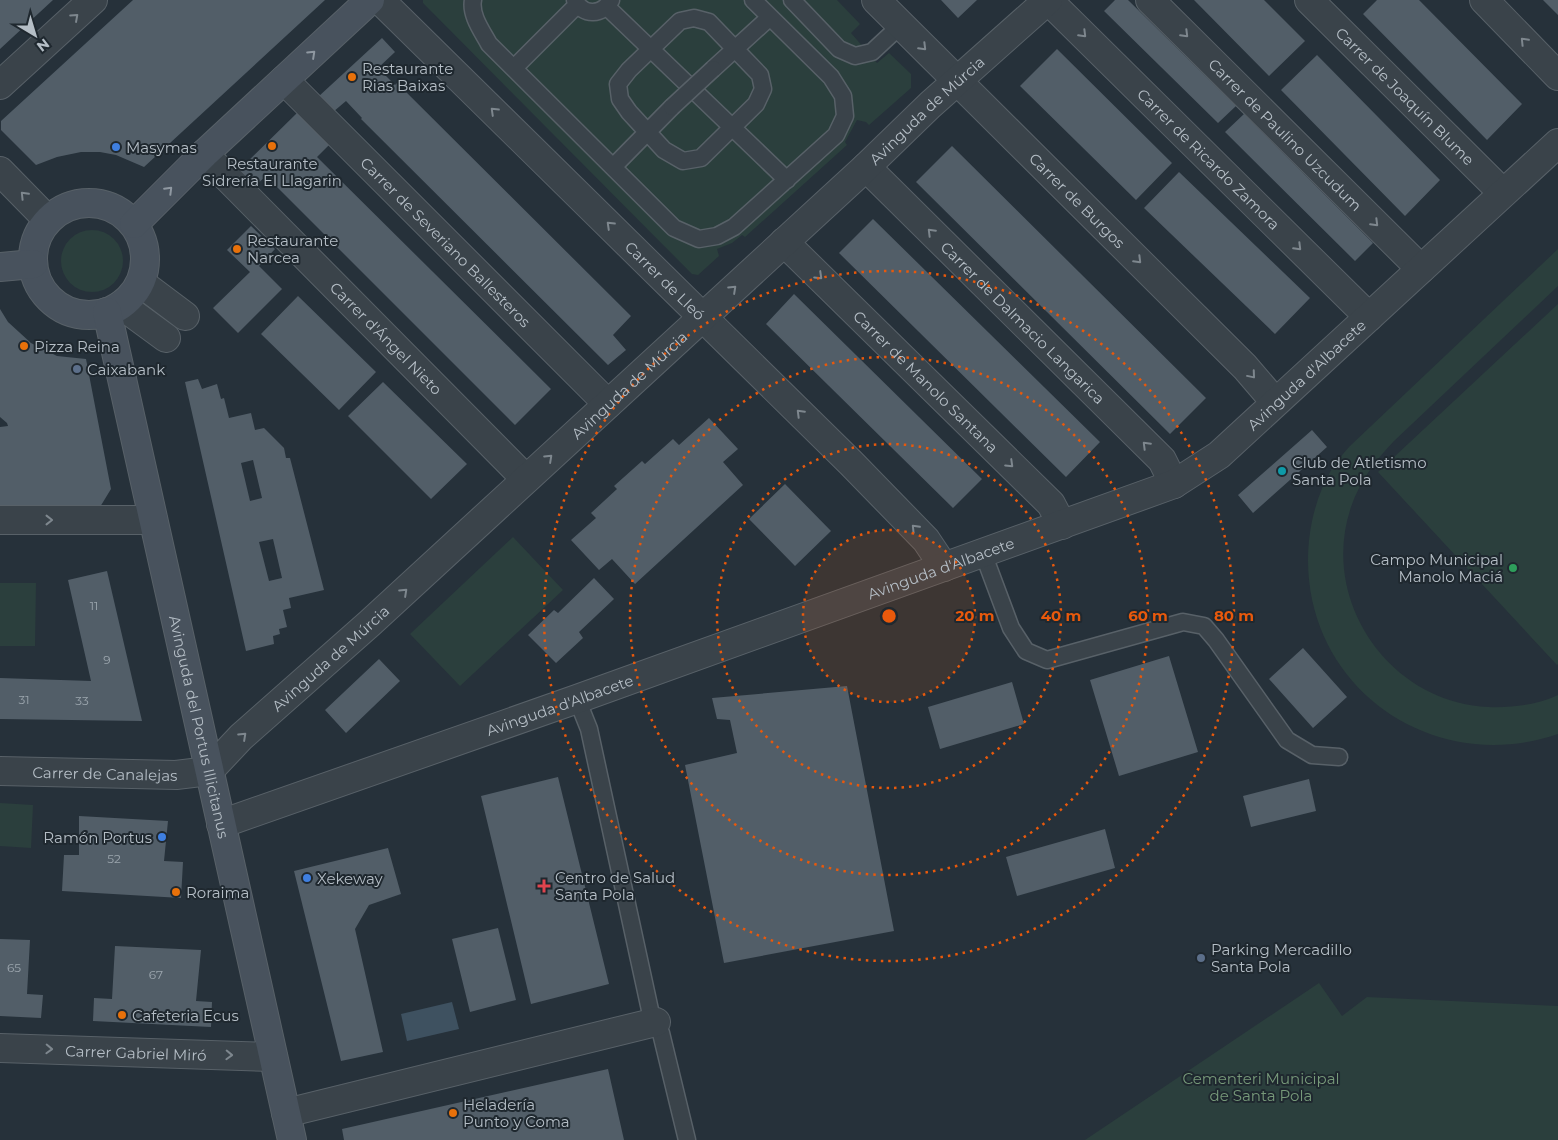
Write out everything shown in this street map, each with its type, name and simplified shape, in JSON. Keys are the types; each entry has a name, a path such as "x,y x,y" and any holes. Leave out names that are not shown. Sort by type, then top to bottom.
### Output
{"street":[{"path":"0,85 93,0"},
{"path":"134,224 204,154 370,0"},
{"name":"Carrer de Lleó","path":"380,0 703,317 926,540 944,567"},
{"name":"Carrer de Burgos","path":"876,0 1245,367 1275,402"},
{"name":"Avinguda de Múrcia","path":"209,771 241,737 370,623 866,167 930,105 1048,0"},
{"name":"Carrer de Ricardo Zamora","path":"1048,0 1369,317"},
{"name":"Carrer de Paulino Uzcudum","path":"1150,0 1421,269"},
{"name":"Carrer de Joaquín Blume","path":"1309,0 1503,193"},
{"path":"1484,0 1558,76"},
{"name":"Carrer de Severiano Ballesteros","path":"284,80 608,404"},
{"name":"Avinguda d'Albacete","path":"221,824 578,699 1062,526 1174,484 1219,455 1558,142"},
{"name":"Carrer d'Ángel Nieto","path":"204,154 526,479"},
{"name":"Carrer de Dalmacio Langarica","path":"866,167 1162,460 1174,484"},
{"path":"0,170 48,220"},
{"path":"83,203 102,204 120,211 134,224 142,237 146,252 145,268 141,282 132,295 114,309 90,315 74,313 58,306 46,295 37,280 33,264 34,248 39,233 48,220 64,208 83,203"},
{"name":"Carrer de Manolo Santana","path":"784,242 1051,504 1062,526"},
{"path":"0,267 33,264"},
{"path":"141,282 185,316"},
{"path":"114,309 166,338"},
{"name":"Avinguda del Portus Illicitanus","path":"114,309 153,520 292,1140"},
{"path":"0,520 153,520"},
{"name":"Carrer de Canalejas","path":"0,771 176,775 209,771"},
{"path":"286,1113 656,1022"},
{"name":"Carrer Gabriel Miró","path":"0,1048 273,1057"}],"lane":[{"path":"473,0 472,5 476,20 489,44 614,166 674,228 699,238 717,236 734,227 836,135 845,116 843,96 831,77 753,0"},
{"path":"792,0 840,49 855,56 872,52 901,25"},
{"path":"514,68 576,3 586,12 597,12 609,3 651,50 787,180"},
{"path":"614,166 672,107 770,17"},
{"path":"694,18 709,22 735,49 760,75 763,89 756,104 701,158 683,161 664,150 620,99 618,84 629,70 680,21 694,18"},
{"path":"983,553 1011,628 1026,651 1047,660 1183,622 1204,626 1287,740 1312,755 1339,757"},
{"path":"578,699 590,729 650,1010 661,1033 687,1140"}],"green space":[{"path":"423,0 837,0 860,24 851,33 877,63 889,53 911,74 911,88 869,125 866,122 857,120 845,142 847,145 745,237 742,235 732,243 717,249 719,256 698,275 692,274 423,3"},
{"path":"86,230 98,230 114,239 121,249 123,261 121,273 114,283 98,292 86,292 75,287 66,278 61,267 61,255 66,244 75,235"},
{"path":"1558,249 1558,286 1394,441 1381,456 1364,480 1351,507 1344,542 1345,577 1354,611 1371,641 1393,667 1421,687 1453,701 1488,707 1524,705 1558,695 1558,734 1512,744 1468,743 1426,732 1388,712 1355,684 1330,649 1314,608 1308,561 1311,524 1327,478 1335,464 1350,446"},
{"name":"Campo Municipal Manolo Maciá","path":"1558,304 1558,664 1557,665 1378,472"},
{"path":"513,537 563,590 460,686 410,634"},
{"path":"0,583 36,583 35,646 0,646"},
{"path":"0,803 33,805 31,848 0,846"},
{"name":"Cementeri Municipal de Santa Pola","path":"1319,983 1342,1016 1367,997 1558,1006 1558,1140 1085,1140"}],"water":[{"path":"452,1002 459,1029 407,1041 401,1014"}],"building":[{"path":"0,0 53,0 0,49"},
{"path":"133,0 325,0 144,167 116,155 100,152 81,152 57,157 36,165 1,130 1,121"},
{"path":"941,0 977,0 958,18"},
{"path":"1115,0 1128,0 1236,106 1218,123 1104,11"},
{"path":"1194,0 1264,0 1305,41 1269,76"},
{"path":"1377,0 1419,0 1522,104 1487,140 1363,14"},
{"path":"1543,0 1558,0 1558,15"},
{"path":"382,38 395,52 378,68 395,85 397,83 631,316 613,335 626,350 608,365 361,119 346,101 333,112 318,97"},
{"path":"1057,49 1172,163 1136,200 1020,86"},
{"path":"1317,55 1440,180 1405,216 1281,90"},
{"path":"297,113 329,145 317,157 551,389 515,425 266,176 254,187 238,171"},
{"path":"1244,114 1373,243 1355,261 1225,132"},
{"path":"952,146 1206,398 1170,434 916,182"},
{"path":"1179,172 1310,298 1275,334 1144,208"},
{"path":"873,219 1100,442 1066,477 839,253"},
{"path":"251,226 275,249 259,266 282,289 238,333 213,308 250,272 227,250"},
{"path":"794,294 982,479 953,508 766,324"},
{"path":"298,296 376,372 339,410 261,334"},
{"path":"0,309 8,322 31,343 57,356 86,359 111,489 100,507 0,507 0,427 8,426 0,417"},
{"path":"198,379 202,389 217,384 221,399 224,398 229,418 251,413 255,430 264,428 284,448 286,458 290,458 324,590 289,598 291,608 283,610 287,627 279,629 280,634 273,636 274,644 246,651 185,382","holes":["253,460 262,498 250,501 241,463","273,539 282,578 269,581 259,542"]},
{"path":"383,382 467,464 431,499 348,416"},
{"path":"709,418 738,449 723,462 743,485 635,584 612,559 599,570 571,540 596,518 591,513 617,489 614,486 642,461 645,464 673,439 679,445"},
{"name":"Club de Atletismo Santa Pola","path":"1312,430 1327,447 1253,513 1238,495"},
{"path":"785,484 831,531 795,566 749,519"},
{"path":"107,571 142,721 0,719 0,678 91,681 68,580"},
{"path":"594,578 614,599 579,632 583,638 556,663 528,635 554,610 558,613"},
{"path":"1303,648 1347,697 1313,728 1269,679"},
{"path":"1169,656 1198,752 1119,776 1090,680"},
{"path":"379,659 400,681 346,733 325,710"},
{"path":"1012,682 1024,724 940,749 928,707"},
{"path":"847,686 894,931 724,963 685,765 737,753 730,720 717,719 712,698"},
{"name":"Centro de Salud Santa Pola","path":"558,777 609,984 531,1004 481,796"},
{"path":"1309,779 1316,811 1251,827 1243,796"},
{"path":"79,816 168,821 164,861 183,862 181,898 62,891 64,855 79,855"},
{"path":"1105,829 1115,868 1017,896 1006,857"},
{"path":"388,848 401,894 369,905 355,929 383,1052 341,1061 294,871"},
{"path":"498,928 516,1000 470,1012 452,939"},
{"path":"0,939 30,940 27,994 43,995 41,1018 0,1016"},
{"path":"115,946 201,950 196,1001 212,1002 211,1027 93,1021 94,998 112,999"},
{"path":"608,1069 624,1140 344,1140 342,1129"}],"place":[{"name":"Restaurante Rias Baixas","path":"352,77"},
{"name":"Restaurante Sidrería El Llagarin","path":"272,146"},
{"name":"Masymas","path":"116,147"},
{"name":"Restaurante Narcea","path":"237,249"},
{"name":"Pizza Reina","path":"24,346"},
{"name":"Caixabank","path":"77,369"},
{"name":"Club de Atletismo Santa Pola","path":"1282,471"},
{"name":"Campo Municipal Manolo Maciá","path":"1513,568"},
{"name":"Ramón Portus","path":"162,837"},
{"name":"Xekeway","path":"307,878"},
{"name":"Centro de Salud Santa Pola","path":"544,886"},
{"name":"Roraima","path":"176,892"},
{"name":"Parking Mercadillo Santa Pola","path":"1201,958"},
{"name":"Cafeteria Ecus","path":"122,1015"},
{"name":"Heladería Punto y Coma","path":"453,1113"}]}
